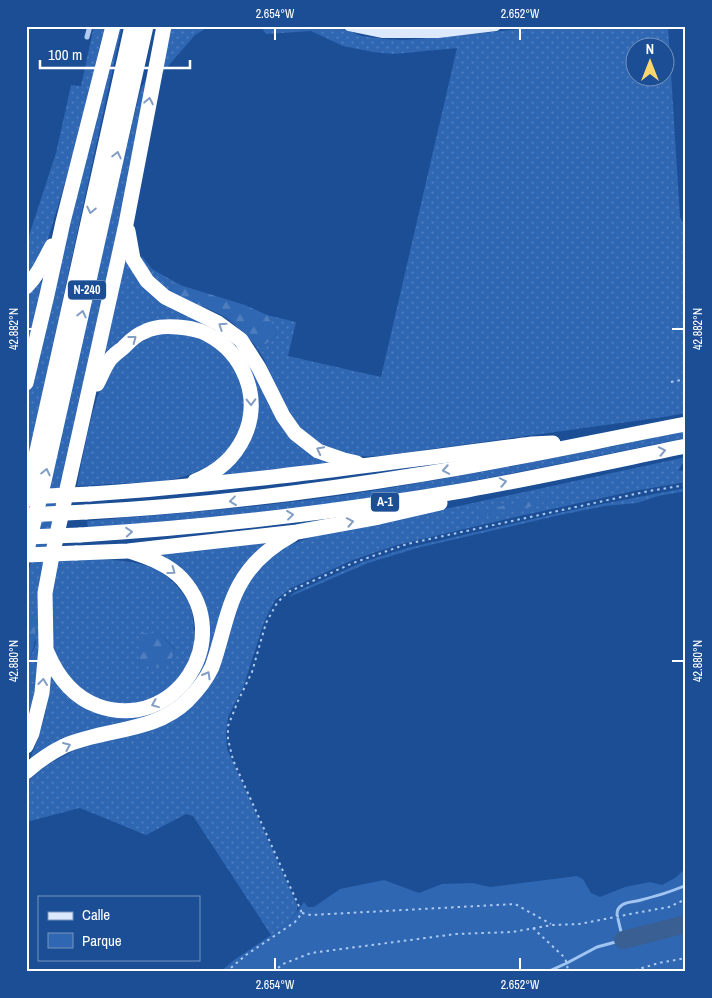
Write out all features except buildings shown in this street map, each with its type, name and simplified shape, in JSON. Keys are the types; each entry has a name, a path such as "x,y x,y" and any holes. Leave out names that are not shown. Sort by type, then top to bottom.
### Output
{"highway":[{"path":"26,383 63,222 113,26"},
{"name":"N-240","path":"26,499 132,26"},
{"name":"N-240","path":"26,554 146,26"},
{"path":"26,746 34,727 42,693 46,648 45,593 126,224 164,26"},
{"path":"26,287 43,264 63,222"},
{"path":"126,224 133,259 147,281 165,297 218,323 241,340 259,368 283,416 295,433 318,450 344,460 366,465"},
{"path":"86,406 109,360 133,338 145,331 167,326 186,328 206,333 225,345 238,360 251,393 252,410 247,430 240,445 227,462 207,476 180,486"},
{"name":"A-1","path":"26,515 212,503 324,490 514,458 686,424"},
{"path":"26,499 267,478 532,444 597,441"},
{"name":"A-1","path":"26,537 142,531 230,523 327,511 468,489 686,446"},
{"path":"26,554 128,551 297,532 441,503 468,489"},
{"path":"26,772 64,746 158,720 186,702 198,690 211,667 239,585 263,554 297,532"},
{"path":"46,648 53,666 71,689 80,697 104,708 129,711 154,706 182,686 196,665 202,638 200,613 191,590 170,569 152,559 128,551"}],"street":[{"path":"87,37 90,26"},
{"path":"349,26 383,33 438,33 496,26"}],"path":[{"path":"671,382 686,379"},
{"path":"302,913 233,760 228,739 228,726 252,672 266,623 277,603 288,592 352,563 407,544 649,491 686,485"},
{"path":"273,972 283,964 311,953 456,934 512,932 552,925 579,924 669,907 686,899"},
{"path":"302,913 311,915 515,904 552,925"},
{"path":"226,972 246,955 295,922 302,913"},
{"path":"533,928 564,957 568,972"},
{"path":"628,972 658,963 686,958"}],"green space":[{"path":"94,26 106,26 100,44 82,126 48,239 34,267 26,275 26,245 56,153 71,85 81,86"},
{"path":"119,26 122,26 26,469 26,403 94,119"},
{"path":"170,26 210,26 195,35 163,72 161,69"},
{"path":"260,26 334,26 362,36 405,40 548,26 668,26 669,38 624,38 624,88 672,88 680,217 684,224 686,223 686,413 380,456 353,456 335,451 325,447 307,434 287,409 277,391 265,361 254,344 266,344 277,334 267,315 296,322 288,356 381,377 457,48 394,54 373,52 343,46 311,31 266,34"},
{"path":"146,80 145,94 40,654 38,682 26,735 26,669 36,643 29,609 26,609 26,582 137,103 141,88"},
{"path":"141,255 152,269 175,282 170,293 147,271"},
{"path":"126,256 130,264 229,334 309,451 329,463 218,477 256,406 217,334 137,329 123,337 104,357"},
{"path":"40,282 43,283 26,352 26,295"},
{"path":"175,282 245,305 267,315 277,334 266,344 254,344 225,317 170,293"},
{"path":"160,333 194,335 212,344 228,358 241,378 245,411 241,428 235,441 223,455 209,466 186,476 165,481 77,486 91,419 102,384 118,359 127,351"},
{"path":"686,431 686,438 400,494 291,509 88,528 87,521 257,506 399,486 522,464"},
{"path":"686,457 686,461 684,461 678,471 686,470 686,482 634,491 397,545 353,560 291,588 275,600 264,622 244,685 228,717 226,733 227,749 297,905 297,911 289,923 271,935 193,816 186,814 146,835 80,808 26,822 26,782 47,765 75,750 109,739 150,731 173,721 192,705 253,573 280,549 321,533 431,512"},
{"path":"686,488 686,491 658,496 637,503 605,506 560,515 417,548 368,563 289,597 295,592 363,562 407,548 581,508"},
{"path":"548,497 548,501 520,510 482,516 481,512"},
{"path":"268,542 200,676 171,708 29,762 44,719 51,675 97,712 171,700 207,621 156,555"},
{"path":"92,559 135,563 159,571 179,589 189,603 193,616 194,642 186,667 169,687 146,700 126,705 118,705 100,700 79,688 61,667 56,656 50,627 57,561","holes":["159,633 175,649 169,664"]},
{"path":"26,609 29,609 32,618 35,639 26,669 26,646 29,633 26,632"},
{"path":"140,633 159,633 175,650 169,664 160,667 139,665"},
{"path":"686,868 686,972 220,972 234,960 289,923 304,902 308,907 314,907 340,889 384,880 419,893 442,884 473,883 490,887 577,876 583,879 591,893 600,897 625,887 650,882 662,885 675,878"}],"waterway":[{"path":"617,915 619,908 624,904 664,894 686,885"},
{"path":"547,972 597,947 623,940 618,919"},
{"path":"623,940 686,924"}]}
